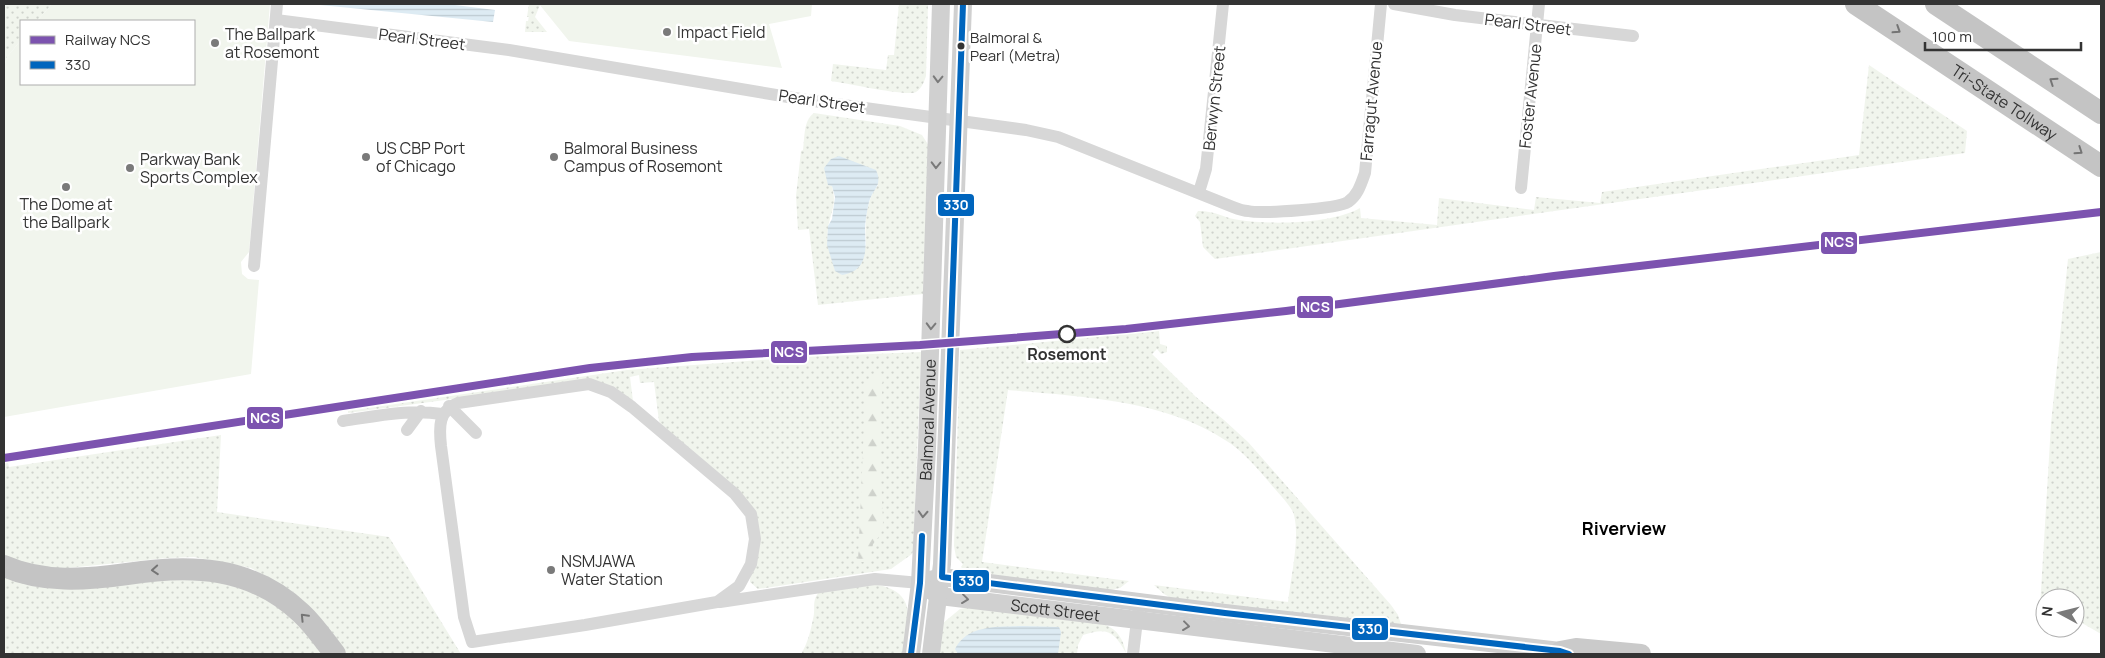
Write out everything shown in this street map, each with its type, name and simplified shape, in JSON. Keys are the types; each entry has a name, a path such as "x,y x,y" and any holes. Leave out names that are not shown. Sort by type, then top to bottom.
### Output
{"highway":[{"name":"Tri-State Tollway","path":"1856,4 2101,166"},
{"path":"1936,4 2097,111"},
{"path":"4,566 23,575 56,579 98,578 152,570 190,568 218,570 235,574 257,583 301,613 335,654"}],"main road":[{"path":"1565,652 1576,648 1641,654"}],"street":[{"path":"254,266 277,4"},
{"name":"Balmoral Avenue","path":"911,654 920,583 933,277 941,4"},
{"name":"Balmoral Avenue","path":"931,654 942,577 957,119 963,4"},
{"name":"Berwyn Street","path":"1199,192 1206,169 1223,4"},
{"name":"Farragut Avenue","path":"1354,196 1365,173 1381,4"},
{"name":"Pearl Street","path":"1394,4 1455,15 1632,36"},
{"name":"Foster Avenue","path":"1521,188 1539,4"},
{"name":"Pearl Street","path":"276,20 509,50 799,99 937,116 1026,130 1058,137 1248,212 1340,206 1354,196"},
{"path":"343,421 397,412 446,410 458,403 589,384 611,392 735,494 751,514 755,539 751,564 739,586 717,602"},
{"path":"446,410 439,428 442,456 464,617 472,642 875,578 920,583"},
{"path":"446,410 476,433"},
{"path":"407,430 421,411"},
{"name":"Scott Street","path":"920,583 942,577 1140,601 1225,614 1565,652"},
{"name":"Scott Street","path":"920,583 940,596 1417,654"},
{"path":"1133,654 1140,601"}],"green space":[{"path":"4,4 52,4 38,20 20,20 20,41 7,57 4,66"},
{"name":"Parkway Bank Sports Complex","path":"52,4 270,4 249,252 241,262 242,274 248,279 259,280 251,374 4,417 4,66 7,57 20,41 20,85 195,85 195,20 38,20"},
{"path":"529,4 540,5 535,17 547,32 525,32 526,21 528,21 529,17 527,17"},
{"name":"Impact Field","path":"539,4 812,4 811,16 769,24 782,68 569,41"},
{"path":"899,4 928,4 926,76 920,89 916,92 901,93 831,81 833,64 886,70 888,55 894,55"},
{"path":"1869,65 1967,131 1965,153 1215,259 1203,247 1200,222 1195,216 1198,211 1205,211 1252,222 1284,223 1334,217 1360,208 1361,218 1437,225 1439,198 1534,210 1536,197 1600,203 1602,192 1859,155"},
{"path":"814,113 900,126 922,135 929,146 923,294 818,305 809,229 798,230 796,196 801,151 803,150 806,125 810,116","holes":["878,185 868,206 866,245 842,275 835,270 829,249 828,228 834,203 832,186"]},
{"path":"2101,252 2101,634 2085,625 2085,588 2041,588 2051,424 2068,259"},
{"path":"1159,331 1160,344 1167,346 1167,352 1161,354 1157,349 1152,354 1196,397 1248,442 1391,605 1398,615 1402,627 1173,599 1164,594 1154,585 1288,602 1296,546 1296,525 1293,511 1254,465 1237,449 1202,427 1176,416 1149,408 1091,398 1008,390 982,562 1129,581 1120,588 1106,591 975,575 961,567 963,564 956,557 954,546 960,350"},
{"path":"921,352 914,532 917,542 912,554 891,569 758,589 750,582 755,511 663,427 659,421 654,382 640,383 639,375 630,377 633,401 580,382 348,413 348,411 627,370 802,357"},
{"path":"879,373 883,378 879,435 883,523 881,534 873,544 870,559 858,562 866,383 870,377"},
{"path":"221,435 217,512 389,537 461,654 346,654 337,639 293,592 251,568 194,557 48,570 4,561 4,463 8,462 9,467"},
{"path":"4,575 201,576 249,588 290,614 323,654 6,654 4,649"},
{"path":"873,584 898,593 904,600 908,618 905,654 801,654 810,633 814,615 814,602 819,592"},
{"path":"970,607 1104,624 1113,629 1119,636 1126,653 1118,640 1113,636 1104,631 1098,631 1083,635 1078,645 1077,654 938,654 943,623 960,609"}],"shaded area":[{"path":"310,4 447,4 495,10 493,22"},
{"path":"839,156 876,170 878,175 877,187 869,202 867,212 863,260 855,270 842,275 835,271 827,245 828,226 832,219 835,197 832,186 828,185 824,168 831,159"},
{"path":"994,627 1059,627 1061,632 1058,654 958,654 955,649 960,641 975,631"}],"rail line":[{"name":"NCS","path":"4,458 590,368 692,357 920,345 1126,329 1286,311 1554,276 2101,212"}],"transit line":[{"name":"330","path":"963,4 942,577 1225,613 1560,651 1569,654"},
{"name":"330","path":"911,654 920,583 922,536"}],"place":[{"name":"Impact Field","path":"667,32"},
{"name":"The Ballpark at Rosemont","path":"215,43"},
{"name":"Balmoral & Pearl (Metra)","path":"961,46"},
{"name":"US CBP Port of Chicago","path":"366,157"},
{"name":"Balmoral Business Campus of Rosemont","path":"554,157"},
{"name":"Parkway Bank Sports Complex","path":"130,168"},
{"name":"The Dome at the Ballpark","path":"66,187"},
{"name":"Rosemont","path":"1067,334"},
{"name":"NSMJAWA Water Station","path":"551,570"}],"district":[{"name":"Riverview","path":"1624,529"}]}
